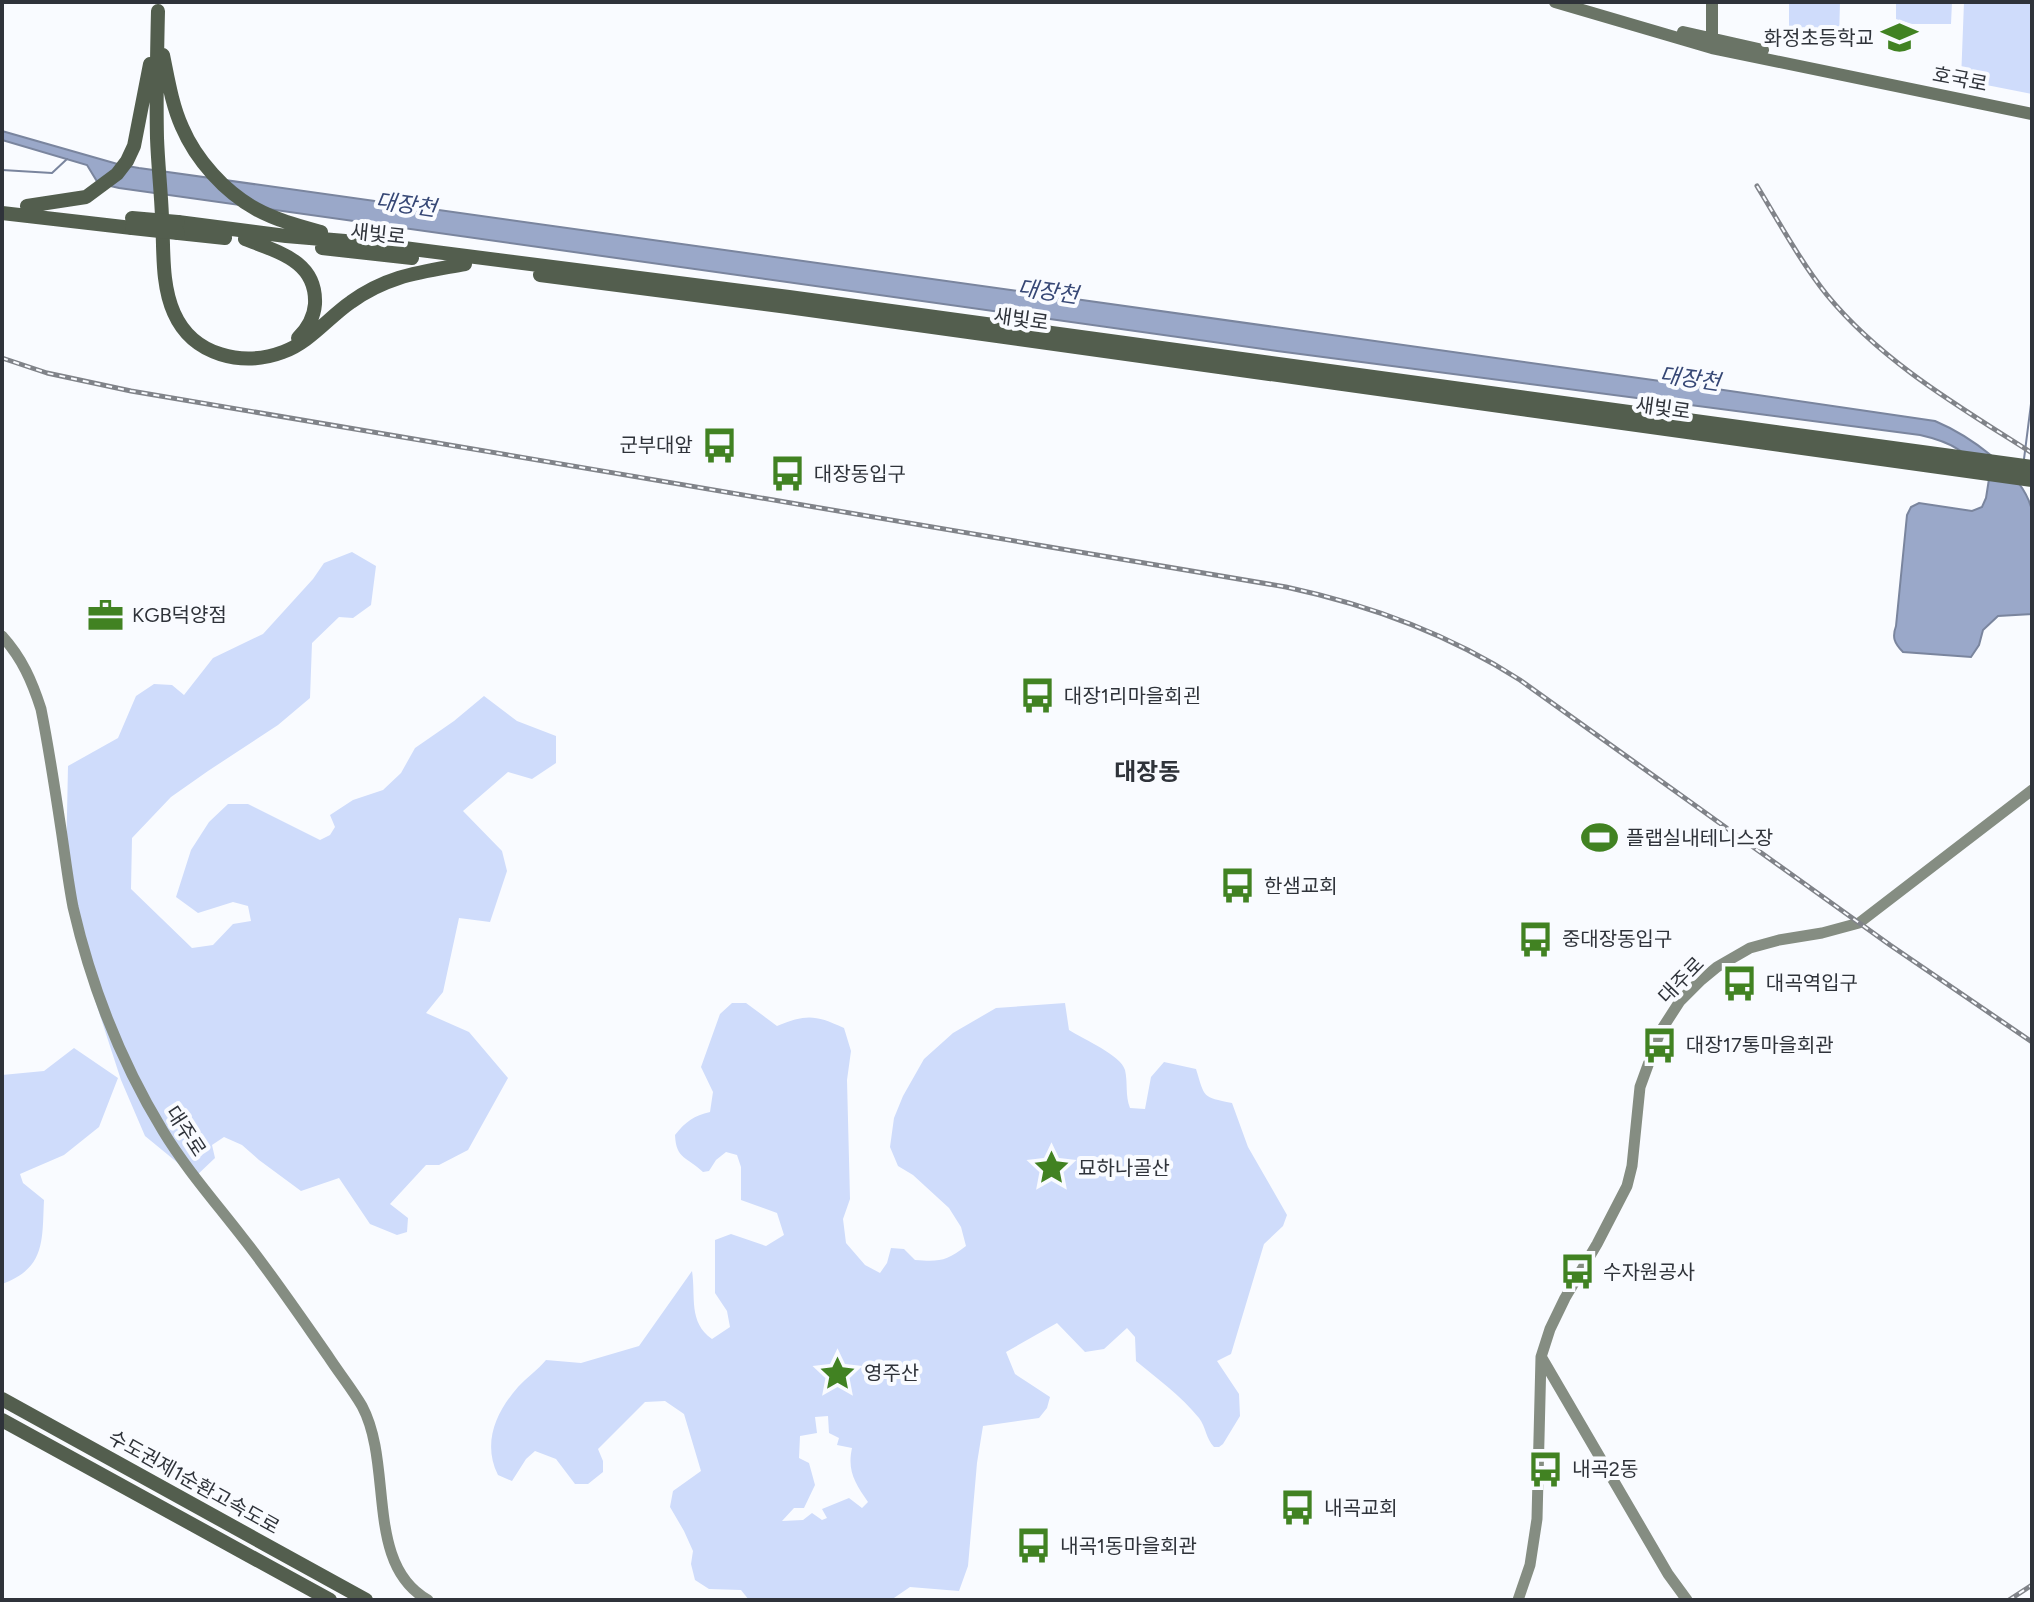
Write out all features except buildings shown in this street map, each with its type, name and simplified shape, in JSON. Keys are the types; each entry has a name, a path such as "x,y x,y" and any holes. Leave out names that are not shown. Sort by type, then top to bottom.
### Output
{"highway":[{"path":"160,139 161,5"},
{"path":"27,206 86,197 117,174 127,161 138,132 161,5"},
{"path":"161,5 160,139 171,222 169,266 174,294 181,314 205,341 227,351 252,356 276,351 306,330 315,311 315,295 312,281 303,268 287,256 245,239"},
{"path":"162,51 181,127 207,166 225,186 256,209 287,222 357,242"},
{"name":"새빛로","path":"2,204 132,223"},
{"name":"새빛로","path":"2,213 132,223 171,222 357,242 688,289"},
{"path":"171,222 164,267 175,314 184,329 202,346 224,356 250,360 288,351 350,302 377,285 405,275 465,264"},
{"name":"새빛로","path":"171,222 245,239 720,293 2032,467"},
{"name":"새빛로","path":"789,302 2032,480"},
{"name":"수도권제1순환고속도로","path":"2,1399 366,1600"},
{"name":"수도권제1순환고속도로","path":"2,1420 330,1600"}],"main road":[{"name":"호국로","path":"1555,2 1712,43 2032,114"},
{"name":"호국로","path":"1582,2 1712,43 2032,108"},
{"path":"1712,2 1712,43"}],"street":[{"name":"대주로","path":"2,636 16,651 31,678 41,709 73,904 88,962 115,1038 138,1088 164,1133 280,1286 362,1407 377,1453 391,1557 416,1593 428,1600"},
{"name":"대주로","path":"1518,1600 1530,1565 1537,1519 1541,1357 1565,1298 1627,1186 1640,1087 1660,1032 1680,1001 1717,967 1750,948 1859,923 2032,790"},
{"path":"1541,1357 1668,1574 1687,1600"}],"shaded area":[{"path":"1789,2 1840,2 1839,39 1789,26"},
{"path":"1896,2 1952,2 1951,24 1912,24 1896,19"},
{"path":"1964,2 2032,2 2032,94 1961,80"},
{"path":"2,131 139,168 1935,421 1963,435 1992,456 2025,494 2032,514 2032,614 1998,616 1983,630 1979,645 1971,657 1903,652 1898,646 1894,633 1907,515 1911,507 1919,503 1972,511 1982,507 1989,479 1959,450 1943,441 1920,435 1277,351 119,188 98,183 87,165 2,140"},
{"path":"352,552 376,566 371,605 353,618 339,617 312,643 310,698 278,725 171,797 132,838 131,889 192,948 213,945 233,924 251,921 248,906 233,902 198,913 176,897 191,850 209,822 228,804 248,804 320,840 330,835 335,827 330,815 353,800 383,790 401,773 415,748 484,696 517,721 556,736 556,763 532,779 508,772 463,811 502,851 507,871 490,922 459,918 443,992 426,1013 469,1032 508,1078 468,1150 439,1165 426,1165 390,1204 408,1218 407,1232 397,1235 370,1224 339,1178 301,1191 242,1145 224,1137 212,1145 215,1158 195,1177 145,1136 121,1080 82,960 66,863 68,766 118,738 136,696 154,684 172,685 184,695 213,658 263,634 324,563"},
{"path":"732,1003 746,1003 777,1026 796,1019 811,1018 844,1028 851,1051 847,1080 850,1199 843,1219 846,1243 865,1265 880,1273 891,1248 904,1249 915,1260 931,1261 948,1258 966,1246 961,1227 949,1208 913,1175 898,1166 890,1147 894,1118 903,1096 924,1059 953,1033 996,1008 1065,1003 1069,1030 1122,1064 1130,1108 1145,1109 1151,1077 1164,1062 1196,1069 1206,1095 1232,1103 1248,1147 1287,1215 1283,1226 1264,1244 1231,1354 1217,1361 1239,1394 1240,1416 1223,1444 1214,1447 1192,1410 1136,1361 1135,1337 1127,1328 1104,1349 1085,1352 1057,1323 1006,1352 1015,1374 1050,1397 1047,1408 1039,1418 983,1426 968,1566 959,1591 910,1587 891,1600 749,1600 741,1590 709,1589 695,1580 691,1564 693,1551 670,1507 673,1491 701,1471 684,1414 665,1401 645,1402 598,1449 603,1472 588,1484 575,1484 556,1459 535,1451 512,1481 498,1475 493,1463 491,1440 498,1417 518,1387 546,1360 581,1363 639,1346 692,1271 696,1317 712,1339 730,1327 727,1311 715,1293 715,1240 731,1234 766,1246 784,1235 777,1213 741,1200 741,1167 737,1155 726,1152 709,1171 703,1172 680,1154 676,1143 675,1135 683,1126 695,1117 710,1112 713,1092 701,1067 720,1014","holes":["828,1416 829,1433 839,1438 837,1445 852,1448 853,1476 868,1502 862,1508 849,1498 822,1509 827,1518 822,1520 812,1513 803,1520 782,1521 794,1508 804,1508 815,1485 809,1463 799,1458 800,1436 817,1433 815,1417"]},
{"path":"74,1048 118,1078 99,1127 64,1155 20,1174 23,1183 44,1200 41,1240 39,1251 27,1270 2,1284 2,1075 44,1071"}],"waterway":[{"path":"2,170 52,173 67,159"},
{"path":"2024,459 2032,396"}],"railway":[{"path":"1757,186 1808,269 1849,319 1923,382 2032,453"},
{"path":"2,358 47,373 131,391 1286,587 1378,612 1464,648 1520,680 1890,945 2032,1042"},
{"path":"2009,1600 2032,1585"}],"place":[{"name":"화정초등학교","path":"1900,38"},
{"name":"군부대앞","path":"719,445"},
{"name":"대장동입구","path":"788,474"},
{"name":"KGB덕양점","path":"106,615"},
{"name":"대장1리마을회괸","path":"1038,696"},
{"name":"플랩실내테니스장","path":"1600,838"},
{"name":"한샘교회","path":"1238,886"},
{"name":"중대장동입구","path":"1536,939"},
{"name":"대곡역입구","path":"1740,983"},
{"name":"대장17통마을회관","path":"1660,1045"},
{"name":"묘하나골산","path":"1052,1168"},
{"name":"수자원공사","path":"1577,1272"},
{"name":"영주산","path":"838,1373"},
{"name":"내곡2동","path":"1546,1469"},
{"name":"내곡교회","path":"1298,1508"},
{"name":"내곡1동마을회관","path":"1034,1546"}],"district":[{"name":"대장동","path":"1147,772"}],"water label":[{"name":"대장천","path":"406,204"},
{"name":"대장천","path":"1048,291"},
{"name":"대장천","path":"1690,378"}]}
